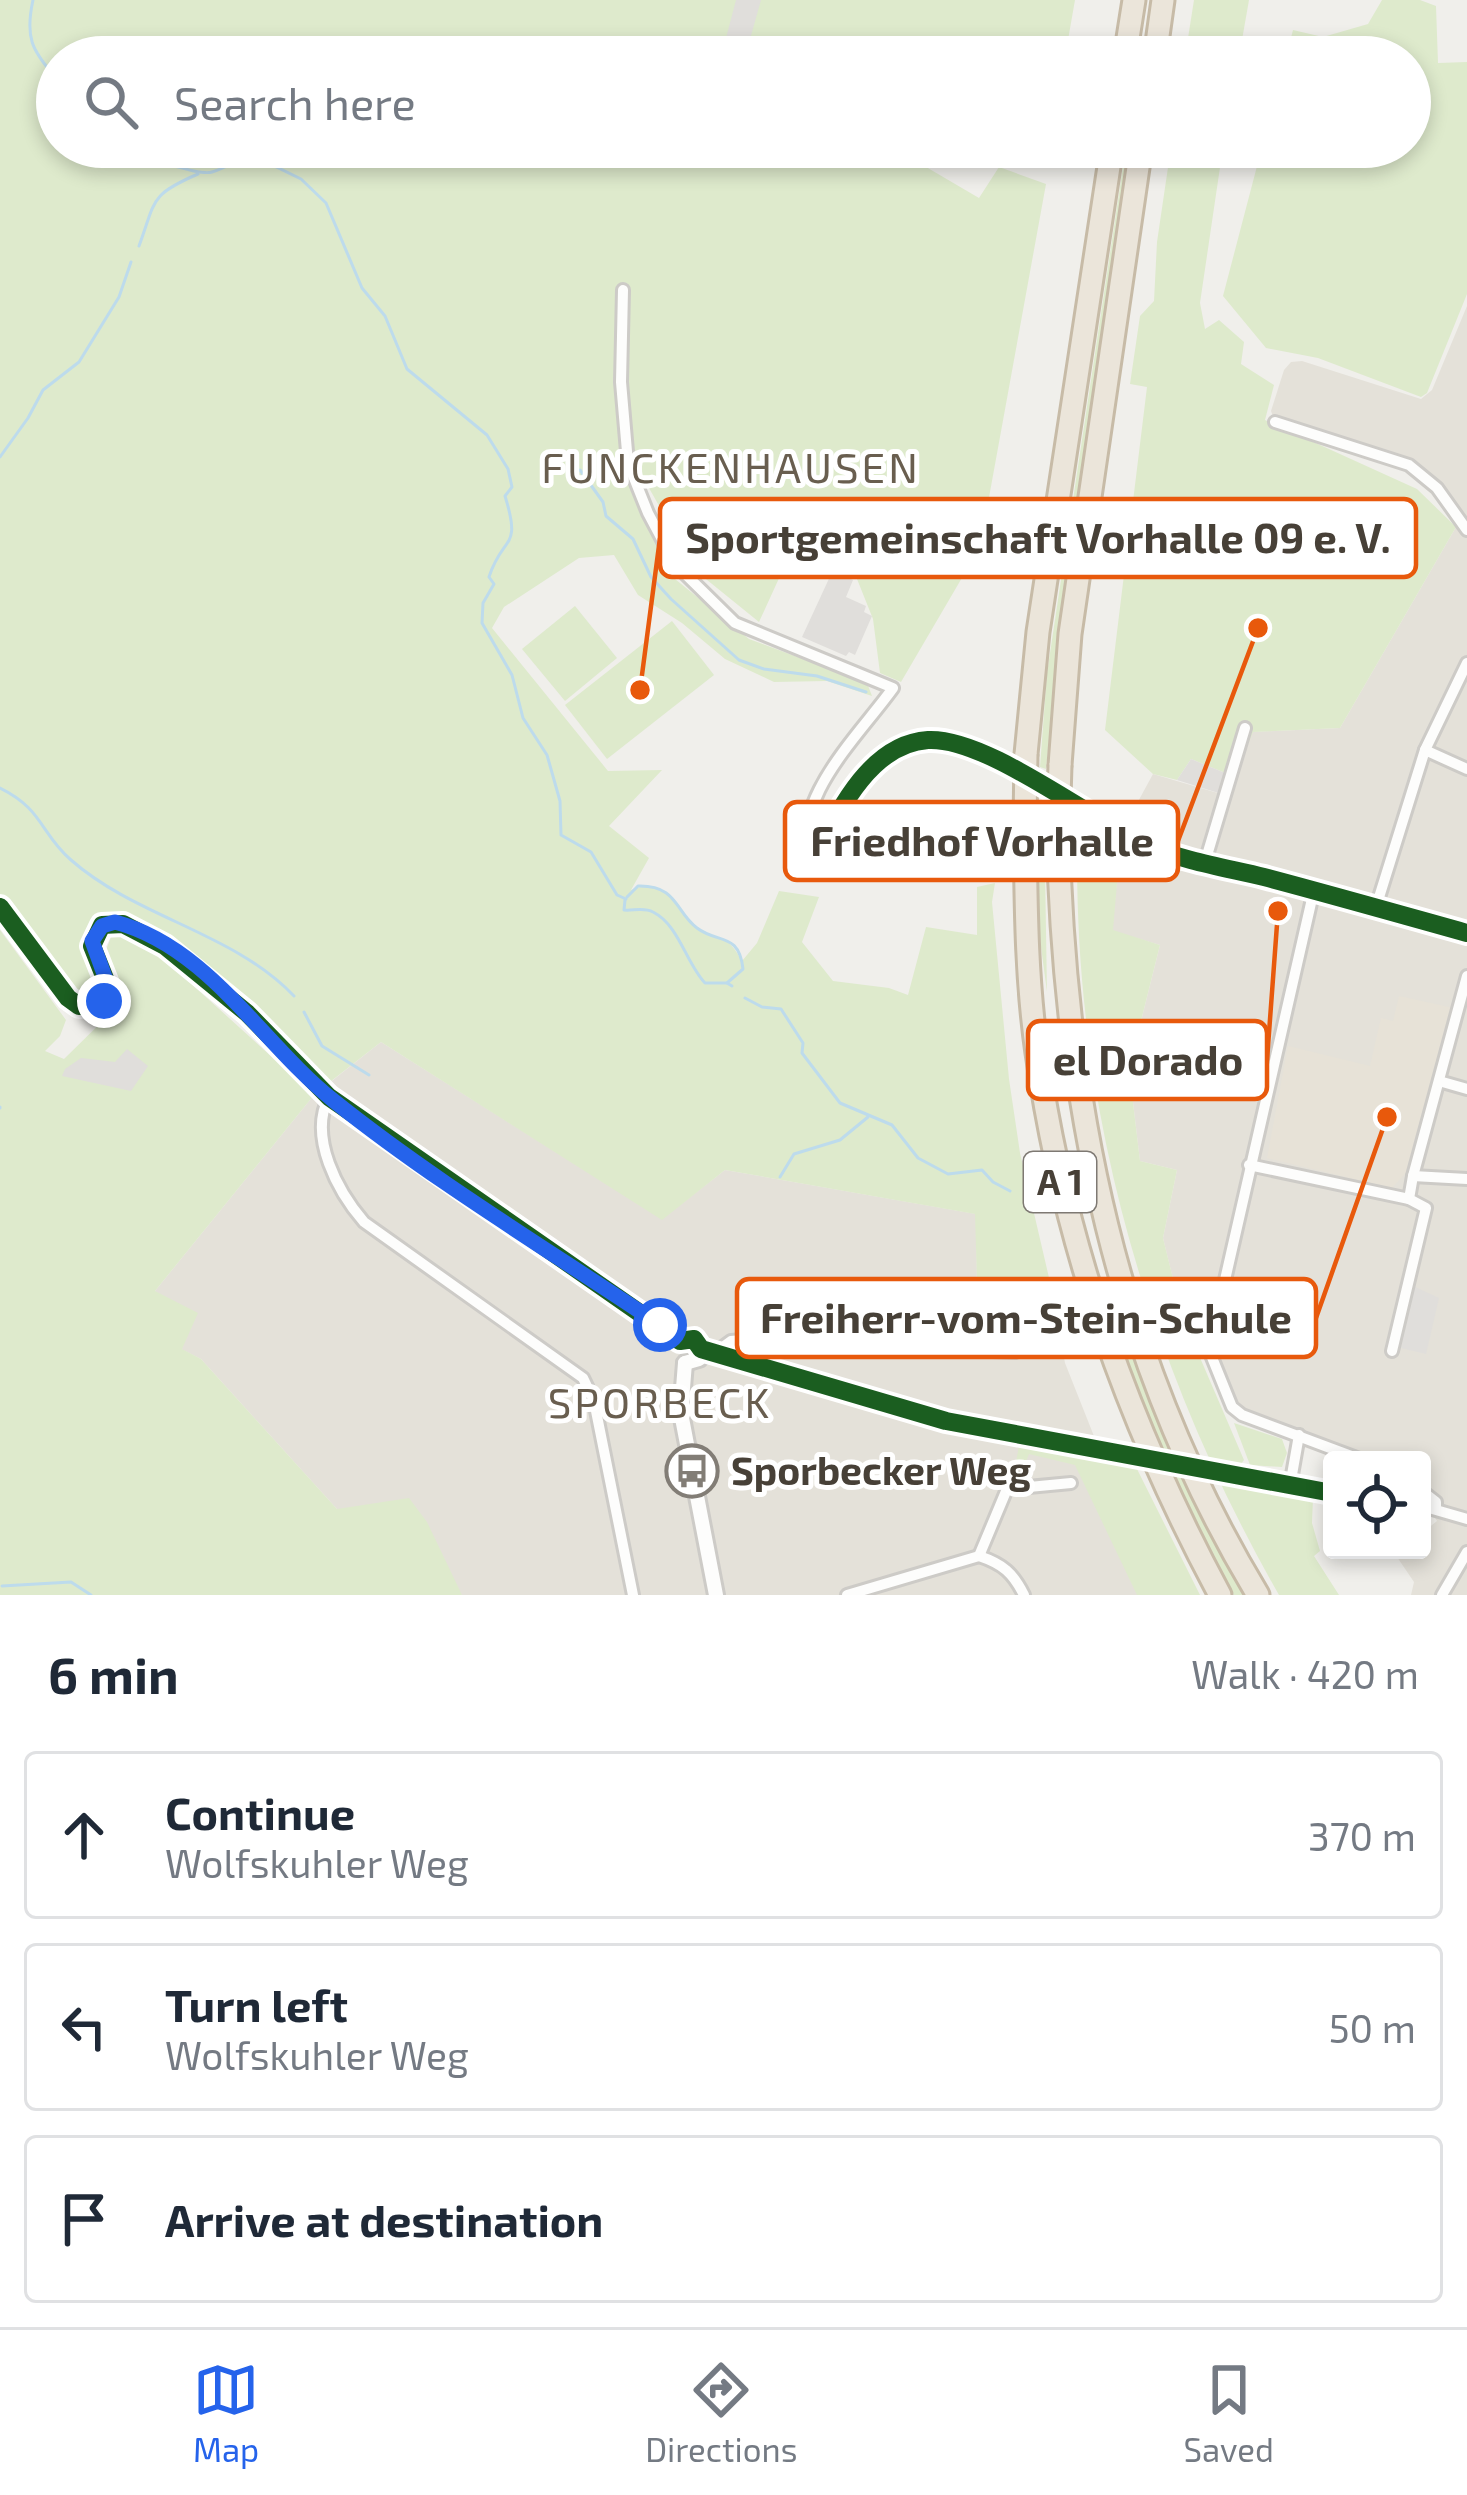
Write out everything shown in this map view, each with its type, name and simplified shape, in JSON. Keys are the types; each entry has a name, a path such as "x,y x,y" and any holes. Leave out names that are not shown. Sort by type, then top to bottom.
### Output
{"highway":[{"path":"1129,36 1134,0"},
{"path":"1158,36 1163,0"},
{"name":"A 1","path":"1109,168 1038,632 1026,754 1027,939 1036,1048 1076,1243 1110,1355 1143,1440 1220,1595"},
{"name":"A 1","path":"1138,168 1070,634 1060,765 1060,933 1070,1042 1104,1223 1145,1353 1177,1432 1258,1595"}],"street":[{"path":"623,290 621,382 628,463 675,564 735,623 893,688 822,779 803,850 809,869 840,810 875,764 891,752 926,740 949,742 998,759 1083,812 1152,847 1467,933"},
{"path":"1275,422 1409,465 1437,488 1467,530"},
{"path":"1376,907 1425,750 1467,663"},
{"path":"1205,862 1245,728"},
{"path":"1425,750 1467,769"},
{"path":"1314,890 1209,1346 1232,1407 1339,1451"},
{"path":"0,907 68,998 79,1006 95,1005 110,992 92,946 102,926 123,924 165,946 247,1012 329,1097 680,1341 694,1339 709,1351 946,1421 1323,1492"},
{"path":"1409,1199 1467,976"},
{"path":"1439,1081 1467,1088"},
{"path":"329,1097 322,1109 328,1156 341,1196 364,1222 583,1378 597,1414 633,1595"},
{"path":"1249,1165 1409,1199 1426,1208 1392,1351"},
{"path":"1413,1176 1467,1179"},
{"path":"685,1363 742,1340 1015,1352 1034,1341"},
{"path":"680,1341 677,1356 685,1363"},
{"path":"685,1363 682,1413 716,1595"},
{"path":"1290,1486 1299,1435"},
{"path":"980,1556 1007,1489 1071,1483"},
{"path":"1431,1508 1467,1519"},
{"path":"1442,1595 1467,1552"},
{"path":"853,1594 980,1556 1014,1574 1024,1595"}],"shaded area":[{"path":"736,0 761,0 751,36 727,36"},
{"path":"1467,306 1467,1595 1411,1595 1414,1582 1398,1559 1431,1559 1431,1526 1437,1521 1431,1511 1431,1451 1348,1451 1232,1407 1210,1340 1201,1327 1185,1328 1163,1238 1177,1170 1140,1161 1129,1069 1160,945 1112,931 1119,859 1139,850 1121,839 1122,831 1153,774 1228,796 1252,732 1340,728 1456,527 1463,524 1409,465 1275,422 1271,411 1284,370 1291,362 1302,361 1421,399 1432,390"},
{"path":"833,570 853,580 846,597 866,606 864,612 872,616 855,655 849,652 846,656 802,637"},
{"path":"1191,759 1235,777 1228,796 1177,780"},
{"path":"1399,996 1453,1008 1411,1167 1392,1188 1267,1158 1288,1046 1370,1066 1381,1018 1393,1021"},
{"path":"381,1042 662,1219 725,1170 976,1214 977,1281 1050,1282 1065,1363 1157,1595 462,1595 337,1509 201,1359 181,1349 155,1291 314,1095"},
{"path":"127,1049 148,1066 131,1091 62,1076 81,1058 115,1062"},
{"path":"1411,1285 1439,1298 1426,1354 1397,1347"}],"green space":[{"path":"0,0 1075,0 1069,36 36,36 36,168 928,168 979,198 1002,168 1046,184 980,547 901,682 880,673 873,619 843,544 802,528 759,622 696,571 632,458 625,465 636,502 675,579 749,639 867,683 872,696 827,681 774,682 725,659 638,595 614,555 579,558 504,607 492,628 608,771 662,770 609,826 649,858 631,890 645,886 664,891 691,923 726,941 742,961 757,943 779,891 819,897 802,942 833,981 908,995 926,927 977,935 977,887 995,883 992,902 1009,1079 1020,1153 1050,1282 977,1281 975,1214 725,1170 662,1220 381,1042 321,1089 208,977 115,922 92,941 110,991 79,1006 0,907"},
{"path":"1194,0 1249,0 1243,36 1188,36"},
{"path":"1382,0 1420,0 1436,6 1438,63 1467,62 1467,294 1427,393 1421,397 1318,358 1266,348 1223,296 1257,168 1431,168 1431,36 1326,36 1368,24"},
{"path":"1123,168 1128,168 1068,563 1046,769 1040,767 1047,673"},
{"path":"1168,168 1220,168 1200,303 1205,329 1219,320 1244,342 1241,364 1274,385 1265,420 1417,489 1456,527 1340,728 1253,732 1235,777 1191,759 1177,780 1153,774 1105,730 1147,387 1130,384 1140,316 1154,301"},
{"path":"575,606 617,658 565,701 522,649"},
{"path":"672,621 714,675 607,759 565,705"},
{"path":"1039,807 1044,807 1047,992 1039,932"},
{"path":"1078,815 1139,849 1136,858 1119,860 1113,930 1160,945 1129,1069 1140,1161 1177,1170 1163,1238 1185,1327 1201,1326 1198,1353 1244,1460 1241,1464 1224,1461 1237,1485 1313,1498 1312,1523 1320,1551 1314,1556 1339,1595 1279,1595 1189,1411 1153,1316 1101,1120 1078,918"},
{"path":"0,930 66,1020 60,1036 45,1051 64,1059 122,1002 123,994 104,955 113,932 154,950 314,1095 155,1291 198,1313 182,1349 201,1359 337,1509 409,1498 427,1522 462,1595 0,1595"},
{"path":"1122,1325 1170,1447 1243,1595 1234,1595 1161,1450 1115,1329"},
{"path":"1234,1423 1282,1439 1287,1453 1282,1467 1250,1465"},
{"path":"1019,1446 1136,1467 1200,1595 1137,1595 1075,1465 1029,1454 1024,1466 1014,1472"}],"waterway":[{"path":"33,0 30,24 36,50"},
{"path":"181,168 206,173 223,168"},
{"path":"279,168 301,179 326,203 362,288 385,316 407,369 487,435 508,469 512,487 505,496 511,534 489,577 494,584 483,603 482,623 512,675 523,718 547,755 560,801 561,835 591,852 617,895 626,899"},
{"path":"139,246 156,201 198,174"},
{"path":"0,457 43,390 79,362 119,297 131,262"},
{"path":"580,470 603,502 606,516 633,539 651,577 739,660 866,692"},
{"path":"0,788 25,804 61,850 97,880 243,956 294,996"},
{"path":"627,897 638,886 661,890 697,928 732,944 743,969 727,983 732,986"},
{"path":"625,900 624,910 646,910 662,918 705,983 727,983"},
{"path":"745,998 762,1007 781,1009 803,1043 802,1053 840,1103 892,1125 918,1158 948,1174 982,1170 1010,1191"},
{"path":"304,1012 322,1046 369,1075"},
{"path":"780,1177 794,1154 840,1140 868,1117"},
{"path":"2,1586 71,1582 91,1595"}],"cycle path":[{"path":"809,869 841,808 870,770 906,745 928,740 952,743 1008,765 1162,851 1467,933"},
{"path":"0,907 68,998 79,1006 95,1005 110,991 92,946 102,925 123,924 165,946 247,1013 329,1097 680,1341 694,1339 701,1349 946,1421 1323,1491"}],"place":[{"name":"Friedhof Vorhalle","path":"1258,628"},
{"name":"Sportgemeinschaft Vorhalle 09 e. V.","path":"640,690"},
{"name":"el Dorado","path":"1278,911"},
{"name":"Freiherr-vom-Stein-Schule","path":"1387,1117"},
{"name":"Sporbecker Weg","path":"692,1471"}],"district":[{"name":"FUNCKENHAUSEN","path":"731,468"},
{"name":"SPORBECK","path":"660,1403"}],"route":[{"path":"104,1001 110,992 92,941 97,929 115,922 165,946 208,977 329,1097 400,1150 660,1325"}]}
